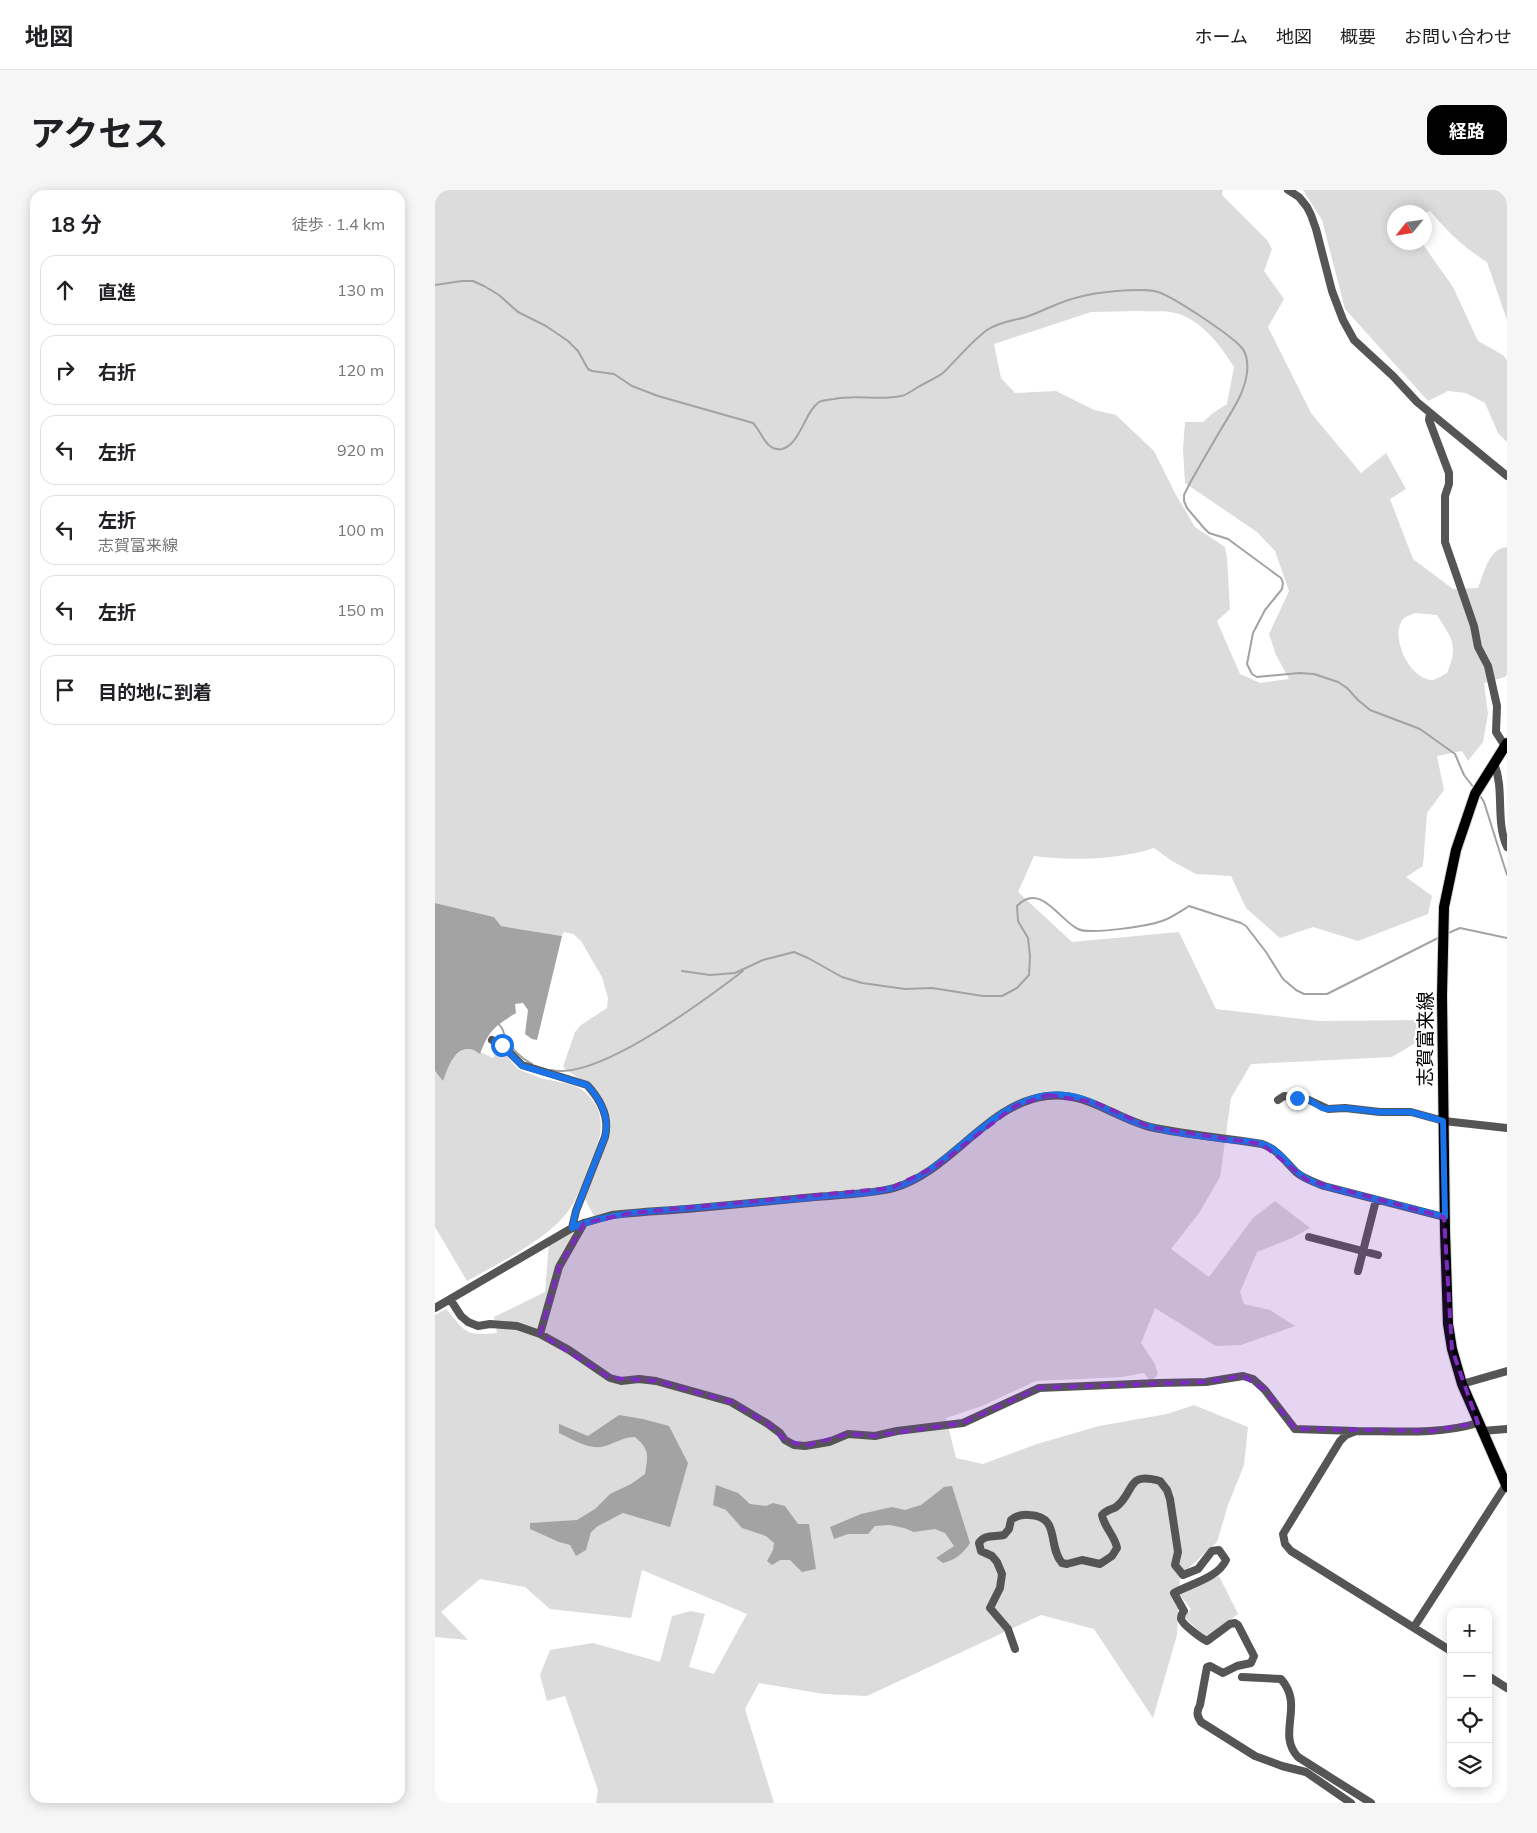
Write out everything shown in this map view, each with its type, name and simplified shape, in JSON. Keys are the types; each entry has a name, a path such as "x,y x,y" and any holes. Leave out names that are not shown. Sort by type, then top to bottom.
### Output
{"main road":[{"name":"志賀富来線","path":"1506,745 1475,794 1456,850 1450,875 1444,907 1443,928 1443,1121 1448,1324 1452,1349 1462,1384 1506,1486"}],"street":[{"path":"1288,190 1299,197 1307,206 1311,215 1332,291 1343,320 1354,340 1430,413 1507,476"},
{"path":"1430,413 1429,420 1449,473 1449,484 1445,496 1445,542 1474,626 1477,646 1488,666 1497,706 1496,732 1506,745"},
{"path":"1494,763 1500,779 1500,815 1507,847"},
{"path":"492,1040 502,1045 522,1066 587,1085 593,1091 604,1110 607,1129 605,1137 576,1211 572,1228"},
{"path":"435,1308 572,1228 612,1215 753,1204 891,1188 913,1180 935,1167 998,1116 1015,1106 1048,1095 1062,1095 1094,1102 1139,1123 1151,1126 1198,1136 1262,1144 1277,1153 1307,1180 1445,1217"},
{"path":"1278,1100 1284,1096 1309,1100 1327,1109 1345,1108 1380,1112 1411,1112 1443,1121 1507,1128"},
{"path":"1359,1271 1376,1200"},
{"path":"540,1334 559,1267 584,1223"},
{"path":"1309,1237 1378,1255"},
{"path":"450,1299 461,1316 468,1322 479,1326 490,1324 517,1326 540,1334 569,1350 610,1378 621,1381 639,1379 656,1381 731,1402 768,1424 780,1433 785,1440 794,1445 805,1446 829,1442 848,1434 875,1436 897,1431 963,1423 1039,1388 1206,1382 1243,1376 1253,1379 1265,1390 1295,1429 1433,1432 1480,1427 1507,1429"},
{"path":"1462,1384 1507,1371"},
{"path":"1356,1431 1343,1438 1283,1534 1285,1544 1291,1551 1447,1648"},
{"path":"1015,1648 1008,1629 990,1608 1000,1588 1002,1574 992,1556 981,1551 979,1543 981,1539 988,1536 1004,1535 1009,1529 1011,1520 1014,1518 1024,1514 1037,1515 1049,1523 1056,1555 1062,1563 1067,1564 1082,1560 1100,1564 1112,1556 1117,1548 1103,1520 1102,1514 1106,1510 1116,1507 1136,1480 1143,1478 1160,1481 1167,1490 1170,1499 1178,1552 1175,1565 1179,1571 1183,1575 1198,1569 1212,1551 1219,1550 1226,1560 1209,1577 1174,1593 1184,1611 1181,1620 1207,1641 1230,1624 1235,1623 1238,1625 1254,1656 1251,1663 1237,1666 1226,1673 1219,1672 1210,1666 1207,1667 1197,1717 1201,1722 1255,1756 1305,1772 1351,1803"},
{"path":"1414,1627 1506,1486"},
{"path":"1242,1677 1281,1679 1290,1691 1292,1699 1289,1742 1291,1750 1298,1757 1371,1803"},
{"path":"1492,1679 1507,1688"}],"highlighted area":[{"path":"1048,1095 1094,1102 1150,1127 1262,1144 1307,1180 1444,1217 1452,1349 1478,1423 1433,1431 1295,1429 1265,1390 1243,1376 1206,1382 1039,1388 963,1423 875,1436 848,1434 805,1446 785,1440 768,1424 731,1402 656,1381 610,1378 540,1334 559,1267 584,1223 631,1213 891,1188 935,1167 1015,1106"}],"shaded area":[{"path":"435,190 1223,190 1222,195 1267,240 1272,249 1264,271 1284,299 1268,327 1311,413 1361,473 1386,453 1406,489 1390,499 1413,559 1453,589 1478,588 1491,556 1501,548 1507,547 1507,674 1505,677 1484,683 1488,714 1483,742 1468,761 1462,751 1437,756 1444,790 1427,813 1423,866 1406,877 1432,896 1428,914 1358,941 1313,927 1280,938 1246,908 1231,876 1196,874 1172,861 1154,848 1110,857 1064,859 1034,856 1018,892 1072,942 1179,932 1216,1009 1319,1021 1424,1020 1427,1036 1392,1057 1251,1064 1231,1098 1220,1177 1199,1213 1171,1249 1209,1277 1253,1218 1275,1201 1310,1228 1292,1238 1257,1252 1240,1292 1244,1304 1270,1310 1295,1326 1241,1345 1216,1346 1155,1308 1141,1343 1155,1364 1158,1374 1151,1382 1144,1373 1122,1377 1036,1381 982,1406 946,1418 956,1458 983,1464 1037,1444 1099,1426 1167,1414 1194,1405 1248,1427 1244,1465 1228,1505 1217,1542 1180,1576 1179,1591 1219,1576 1238,1614 1207,1638 1184,1617 1191,1609 1179,1594 1177,1635 1153,1718 1094,1629 1041,1615 867,1696 824,1694 759,1683 745,1709 774,1803 596,1803 598,1790 565,1696 547,1701 540,1675 550,1650 593,1643 660,1662 672,1616 691,1611 705,1614 689,1667 714,1674 747,1614 642,1570 631,1618 550,1609 525,1587 480,1579 441,1612 468,1640 435,1637 435,1315 446,1309 467,1331 478,1334 497,1333 494,1317 545,1292 549,1243 592,1223 595,1218 585,1199 611,1129 610,1119 595,1091 563,1067 575,1032 581,1025 607,1008 608,998 602,977 581,941 573,934 564,932 562,936 501,926 494,917 435,903","holes":["1091,312 1171,312 1193,321 1209,334 1234,367 1227,404 1203,422 1185,422 1183,449 1185,483 1257,532 1275,551 1289,591 1269,634 1276,655 1289,679 1260,683 1240,674 1217,621 1230,609 1225,547 1195,527 1176,495 1154,451 1116,415 1094,410 1056,391 1015,393 1001,378 994,344","1415,613 1437,615 1452,642 1453,656 1447,673 1433,680 1424,678 1409,665 1400,645 1400,626 1404,618"]},
{"path":"1303,190 1507,190 1507,320 1487,262 1456,239 1432,213 1432,205 1387,205 1387,250 1427,250 1453,287 1478,341 1503,355 1507,360 1507,442 1498,433 1485,403 1466,393 1448,391 1428,401 1345,309 1322,220"},
{"path":"435,903 494,917 501,926 562,936 537,1040 525,1034 528,1010 523,1003 515,1004 516,1013 494,1029 486,1039 480,1054 471,1049 464,1049 455,1055 443,1081 435,1071"},
{"path":"471,1048 493,1058 498,1051 501,1052 522,1071 575,1086 585,1092 597,1107 601,1124 599,1140 580,1189 571,1207 562,1218 551,1229 523,1249 467,1281 435,1227 435,1071 443,1080 452,1060 460,1052"},
{"path":"619,1415 669,1426 688,1463 670,1527 623,1513 598,1526 591,1532 586,1550 576,1556 570,1545 530,1529 530,1523 577,1520 595,1509 610,1494 631,1484 645,1474 647,1453 646,1449 635,1437 623,1439 605,1446 587,1446 559,1433 559,1424 588,1436"},
{"path":"716,1485 738,1493 750,1504 766,1506 773,1503 785,1506 798,1524 809,1524 816,1569 802,1572 790,1560 780,1560 772,1565 767,1561 773,1550 774,1543 766,1536 742,1528 726,1510 713,1505"},
{"path":"952,1486 970,1543 962,1553 951,1560 943,1563 936,1558 954,1546 945,1533 935,1529 914,1532 890,1525 875,1526 868,1534 848,1534 834,1539 830,1527 861,1514 892,1507 905,1510 921,1505 944,1487"}],"waterway":[{"path":"435,285 473,281 484,286 499,295 518,312 546,326 568,341 578,351 588,369 614,374 632,386 658,396 753,423 768,444 777,449 782,449 793,441 814,406 819,402 842,398 885,398 905,395 944,372 975,340 996,325 1026,317 1065,301 1086,295 1137,290 1154,291 1173,299 1226,334 1244,350 1246,356 1247,373 1240,396 1190,483 1184,495 1184,501 1187,508 1209,533 1228,539 1281,578 1283,583 1282,589 1265,610 1253,633 1247,664 1252,674 1257,677 1299,673 1314,674 1338,682 1370,710 1420,729 1455,754 1464,775 1474,788"},
{"path":"1479,794 1484,802 1507,875"},
{"path":"682,971 710,975 735,973 763,960 794,952 842,977 862,983 905,989 932,988 983,996 1002,996 1017,988 1029,975 1030,956 1028,938 1018,921 1017,906 1025,899 1034,898 1042,900 1071,925 1084,931 1119,929 1155,923 1169,918 1189,906 1241,923 1246,926 1266,952 1283,979 1304,994 1327,994 1440,937"},
{"path":"1446,934 1460,928 1507,938"},
{"path":"551,1070 571,1070 595,1063 622,1051 678,1018 743,971"},
{"path":"497,1023 502,1028 507,1041 513,1049 532,1064"}],"route":[{"path":"502,1045 522,1066 587,1085 593,1091 604,1110 607,1120 605,1137 576,1211 572,1228 612,1215 727,1204 753,1204 891,1188 913,1180 935,1167 998,1116 1026,1101 1048,1095 1074,1096 1094,1102 1131,1120 1151,1126 1198,1136 1262,1144 1277,1153 1307,1180 1445,1217 1443,1121 1411,1112 1380,1112 1345,1108 1327,1109 1309,1100 1297,1098"}]}
